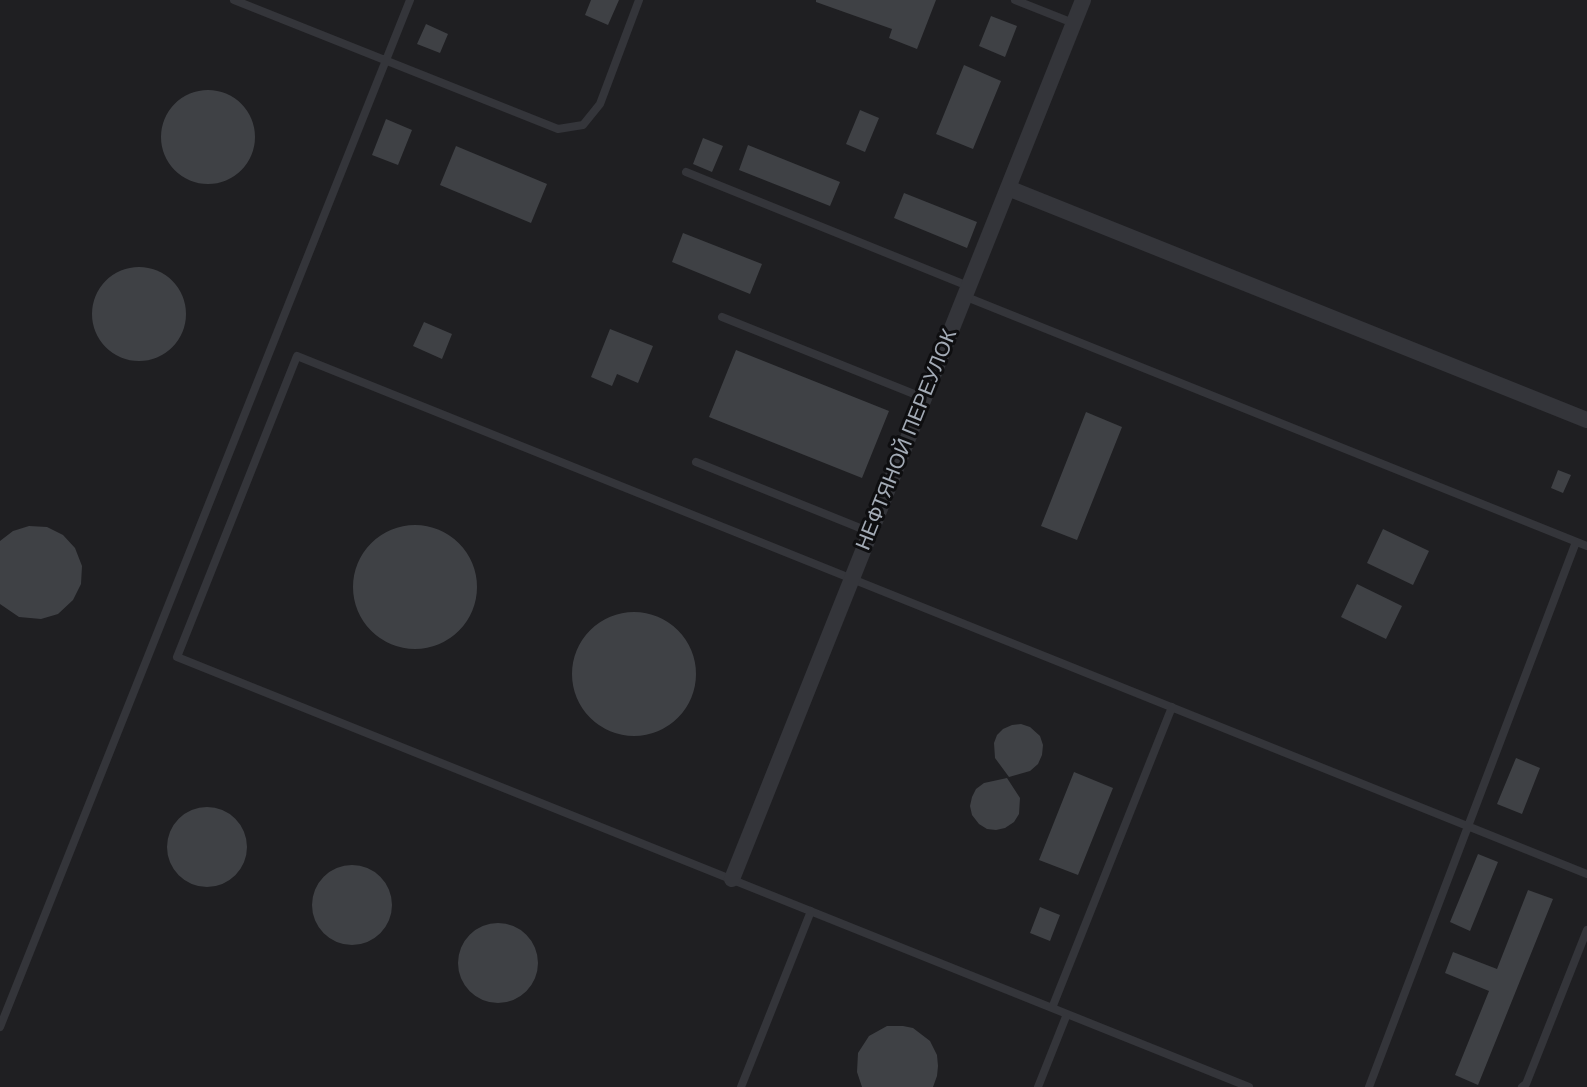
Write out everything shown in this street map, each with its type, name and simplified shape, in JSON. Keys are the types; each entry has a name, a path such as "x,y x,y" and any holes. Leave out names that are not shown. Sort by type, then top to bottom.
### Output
{"street":[{"name":"НЕФТЯНОЙ ПЕРЕУЛОК","path":"732,879 1083,0"},
{"path":"1008,188 1587,420"}],"lane":[{"path":"234,0 558,129 583,125 600,104 639,0"},
{"path":"0,1027 410,0"},
{"path":"1015,0 1073,23"},
{"path":"686,172 966,291 1587,546"},
{"path":"722,317 924,398"},
{"path":"1250,1087 177,657 297,356 1587,873"},
{"path":"696,462 870,532"},
{"path":"1369,1087 1576,542"},
{"path":"1052,1008 1172,707"},
{"path":"741,1087 811,911"},
{"path":"1522,1087 1526,1084 1587,930"},
{"path":"1038,1087 1067,1014"}],"shaded area":[{"path":"0,0 1587,0 1587,1087 0,1087"}],"building":[{"path":"591,0 619,0 608,25 585,15"},
{"path":"816,0 936,0 917,49 889,38 892,29 816,2"},
{"path":"991,16 1017,26 1005,57 979,46"},
{"path":"426,24 448,34 440,53 417,44"},
{"path":"964,65 1001,81 973,149 936,134"},
{"path":"208,90 226,94 241,104 251,119 255,137 251,155 241,170 226,180 208,184 190,180 175,170 165,155 161,137 165,119 175,104 190,94"},
{"path":"860,110 879,118 865,152 846,144"},
{"path":"386,119 412,130 398,165 372,155"},
{"path":"703,138 723,146 712,172 693,164"},
{"path":"748,145 840,182 830,206 739,170"},
{"path":"456,146 547,184 531,223 440,185"},
{"path":"904,193 977,222 967,248 894,218"},
{"path":"683,233 762,264 750,294 672,262"},
{"path":"139,267 157,271 172,281 182,296 186,314 182,332 172,347 157,357 139,361 121,357 106,347 96,332 92,314 96,296 106,281 121,271"},
{"path":"424,322 452,334 442,359 413,346"},
{"path":"610,329 653,346 638,383 617,374 612,386 591,377"},
{"path":"736,350 889,411 862,478 709,417"},
{"path":"1086,412 1122,427 1077,540 1041,526"},
{"path":"1558,470 1571,475 1563,493 1551,488"},
{"path":"415,525 439,529 459,543 473,563 477,587 473,611 459,631 439,645 415,649 391,645 371,631 357,611 353,587 357,563 371,543 391,529"},
{"path":"29,526 47,527 63,535 75,548 82,566 81,584 73,600 58,614 41,619 19,617 0,604 0,541 13,531"},
{"path":"1383,529 1429,551 1413,585 1367,563"},
{"path":"1357,584 1402,606 1386,639 1341,617"},
{"path":"634,612 658,616 678,630 692,650 696,674 692,698 678,718 658,732 634,736 610,732 590,718 576,698 572,674 576,650 590,630 610,616"},
{"path":"1021,724 1030,727 1040,736 1043,745 1042,755 1038,764 1030,771 1009,777 995,758 994,743 997,735 1003,729"},
{"path":"1516,758 1540,768 1522,814 1497,804"},
{"path":"1074,772 1113,788 1078,875 1039,860"},
{"path":"1007,778 1020,798 1019,814 1014,822 1005,828 987,829 979,824 972,815 970,806 972,797 976,789 984,783"},
{"path":"207,807 222,810 235,819 244,832 247,847 244,862 235,875 222,884 207,887 192,884 179,875 170,862 167,847 170,832 179,819 192,810"},
{"path":"1478,854 1498,862 1470,931 1450,922"},
{"path":"352,865 367,868 380,877 389,890 392,905 389,920 380,933 367,942 352,945 337,942 324,933 315,920 312,905 315,890 324,877 337,868"},
{"path":"1528,890 1553,899 1478,1085 1455,1075 1489,991 1445,973 1453,952 1497,969"},
{"path":"1040,907 1060,915 1050,941 1030,933"},
{"path":"498,923 513,926 526,935 535,948 538,963 535,978 526,991 513,1000 498,1003 483,1000 470,991 461,978 458,963 461,948 470,935 483,926"},
{"path":"887,1026 913,1028 930,1041 937,1055 938,1066 933,1087 862,1087 857,1072 858,1053 869,1036"}]}
